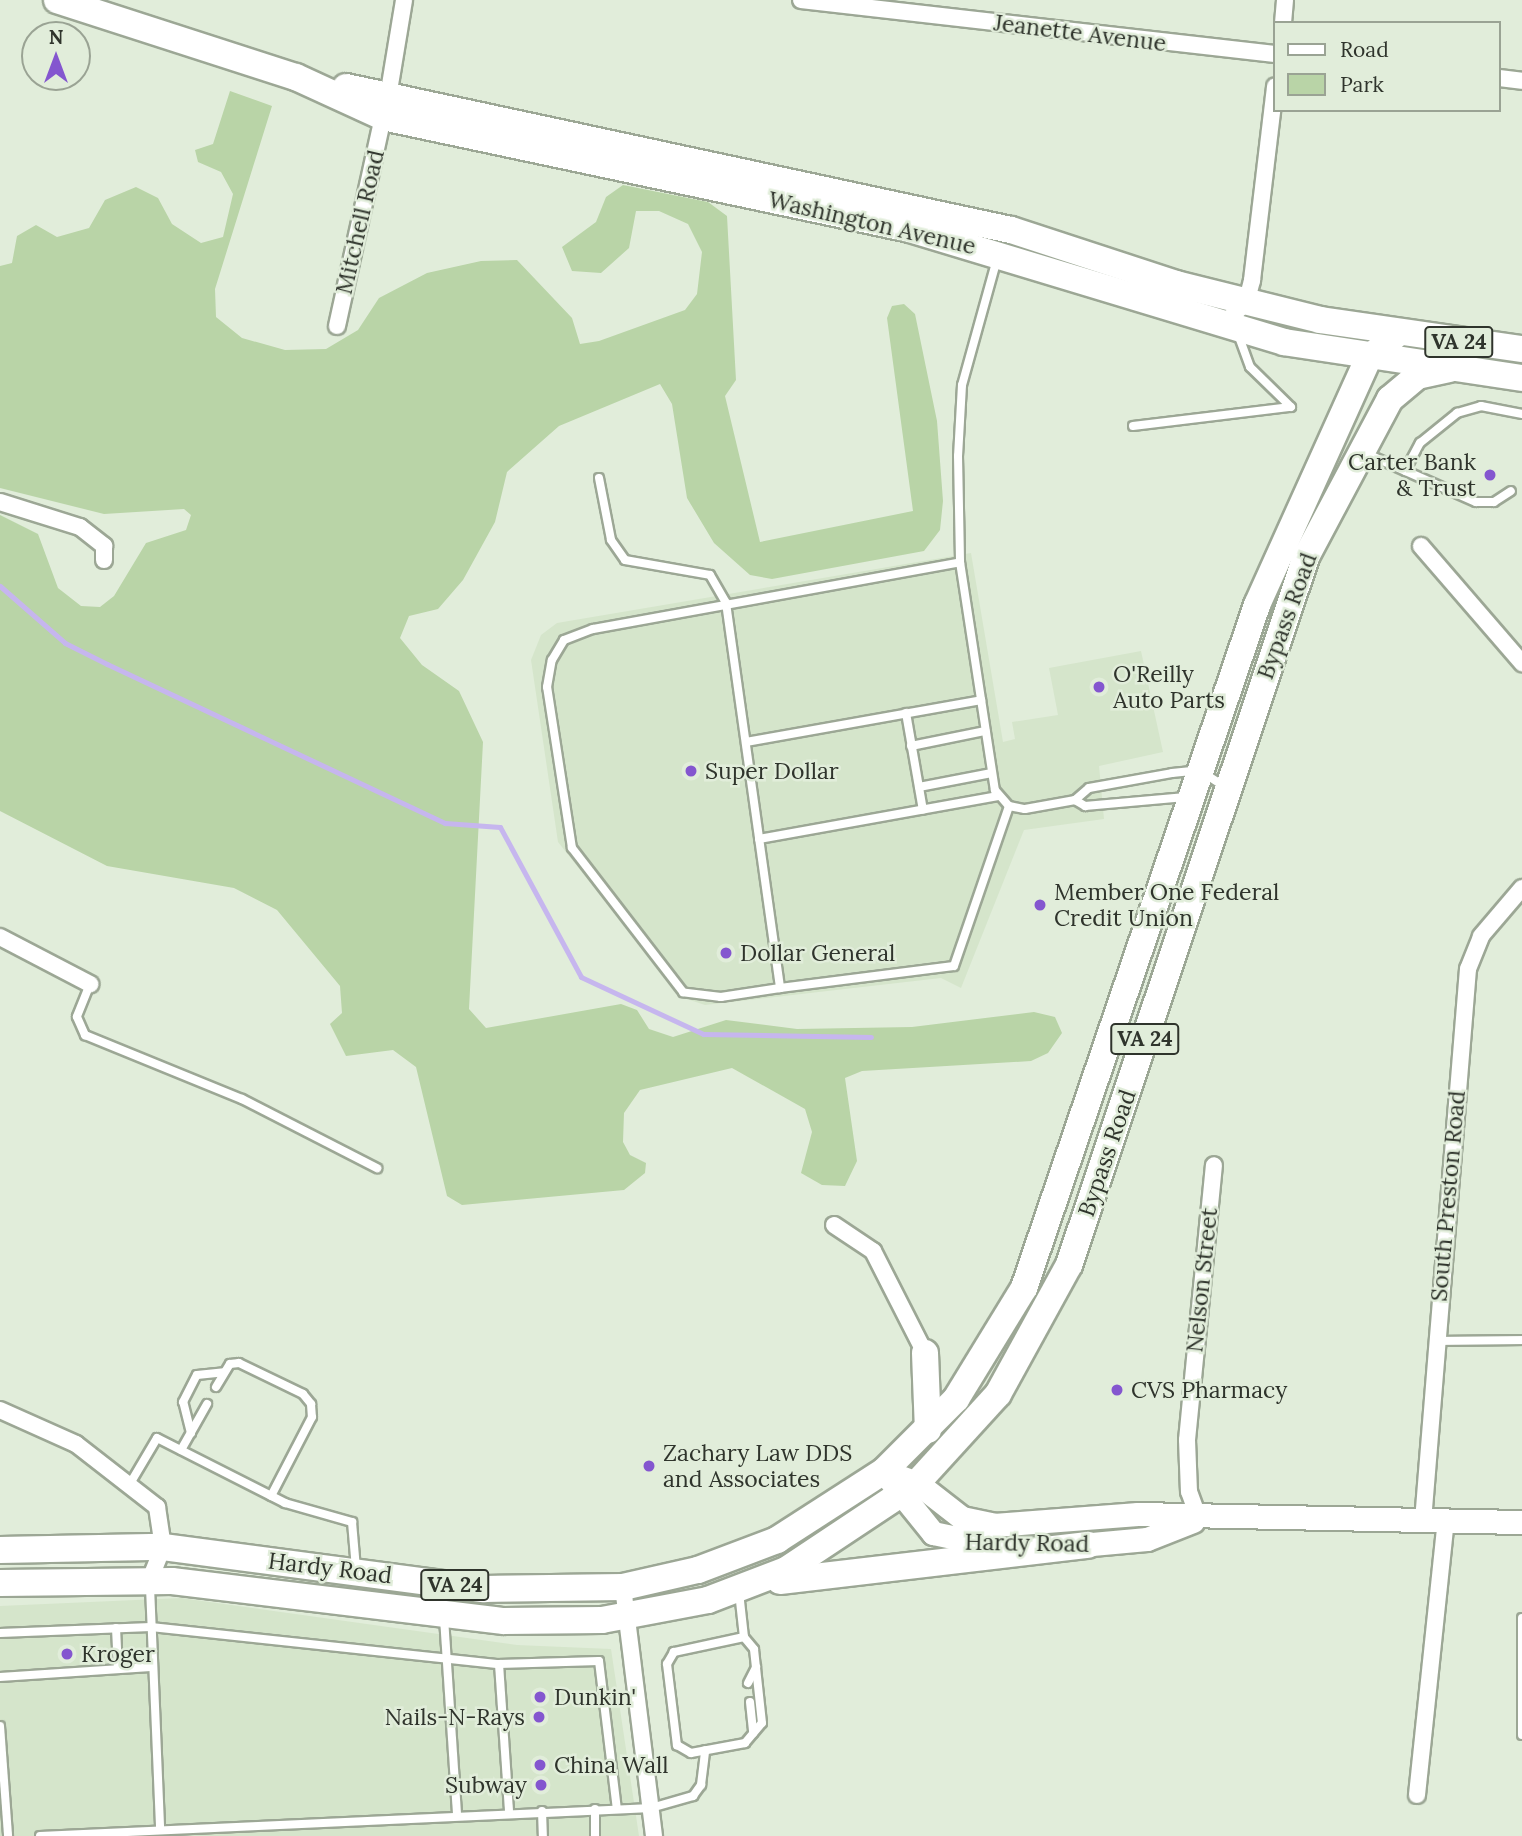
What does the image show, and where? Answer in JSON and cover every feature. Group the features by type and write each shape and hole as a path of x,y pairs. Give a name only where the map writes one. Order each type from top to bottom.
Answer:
{"main road":[{"name":"Washington Avenue","path":"57,0 386,107 999,252 1229,328 1377,360 1449,369"},
{"name":"Washington Avenue","path":"386,107 1011,230 1246,303 1397,334"},
{"name":"VA 24","path":"1397,334 1522,349"},
{"path":"1315,541 1341,457 1377,360 1397,334"},
{"name":"Bypass Road","path":"745,1587 820,1552 909,1489 998,1394 1069,1265 1207,788 1287,527 1377,360"},
{"name":"VA 24","path":"1449,369 1522,378"},
{"name":"Bypass Road","path":"884,1471 928,1430 981,1366 1046,1236 1207,788 1315,541 1359,450 1406,383 1449,369"},
{"path":"925,1353 956,1371 981,1366"},
{"path":"925,1353 928,1430"},
{"name":"Hardy Road","path":"0,1550 163,1546 529,1592 623,1587 698,1570 777,1540 884,1471 909,1489 962,1518 994,1525 1138,1514 1199,1519 1522,1522"},
{"name":"Hardy Road","path":"909,1489 925,1526 956,1543 1088,1545 1146,1539 1199,1519"},
{"path":"745,1587 1088,1545"},
{"name":"Hardy Road","path":"0,1583 150,1580 444,1615 556,1622 628,1618 745,1587"}],"street":[{"name":"Mitchell Road","path":"337,326 386,107 404,0"},
{"name":"Jeanette Avenue","path":"801,0 1274,54"},
{"path":"1283,21 1285,0"},
{"path":"1501,78 1522,81"},
{"path":"1229,328 1246,303 1274,93"},
{"path":"0,502 97,537 104,560"},
{"path":"1421,546 1522,663"},
{"name":"South Preston Road","path":"1417,1795 1434,1521 1435,1341 1468,969 1481,936 1522,888"},
{"path":"0,937 90,984"},
{"name":"Nelson Street","path":"1199,1519 1189,1492 1187,1440 1214,1165"},
{"path":"834,1225 873,1251 925,1353"},
{"path":"0,1409 48,1428 131,1482 157,1507 163,1546 150,1580"},
{"path":"623,1587 654,1836"}],"lane":[{"path":"999,252 962,385 960,562 985,731 998,796 1009,806 1075,800 1089,788 1207,788"},
{"path":"1133,426 1291,407 1250,367 1229,328"},
{"path":"1405,471 1420,443 1457,413 1481,407 1522,414"},
{"path":"1359,450 1476,502 1494,502 1511,491"},
{"path":"599,478 611,540 625,560 710,575 726,603 780,988"},
{"path":"960,562 726,603 564,640 547,687 572,848 683,992 720,998 954,966 1009,806"},
{"path":"746,742 981,700"},
{"path":"905,713 923,810"},
{"path":"911,746 985,731"},
{"path":"919,786 992,773"},
{"path":"1075,800 1085,806 1207,788"},
{"path":"759,839 998,796"},
{"path":"90,984 77,1017 85,1035 242,1099 377,1168"},
{"path":"1435,1341 1522,1340"},
{"path":"191,1433 183,1402 197,1375 224,1372 239,1363 303,1394 312,1417 271,1496"},
{"path":"216,1387 224,1372"},
{"path":"181,1450 207,1404"},
{"path":"131,1482 158,1438 271,1496 352,1522 355,1572"},
{"path":"150,1580 151,1667 160,1829"},
{"path":"744,1637 674,1652 667,1664 677,1745 691,1753 745,1743 762,1723 754,1649 744,1637 745,1587"},
{"path":"444,1615 444,1657 457,1814"},
{"path":"1522,1618 1522,1735"},
{"path":"0,1633 151,1627 499,1664 599,1661 617,1809"},
{"path":"116,1628 118,1669"},
{"path":"499,1664 509,1811"},
{"path":"0,1677 151,1667"},
{"path":"748,1684 755,1667"},
{"path":"750,1702 753,1733"},
{"path":"0,1726 8,1836"},
{"path":"40,1836 509,1811 651,1808 693,1796 701,1785 705,1750"},
{"path":"595,1809 595,1836"},
{"path":"542,1811 543,1836"}],"shaded area":[{"path":"971,553 1003,742 1015,739 1012,722 1058,715 1049,668 1141,651 1163,752 1099,766 1104,819 1024,830 961,988 941,978 705,1005 681,997 558,842 531,660 541,635 557,623"},
{"path":"181,1598 517,1645 611,1649 639,1836 0,1836 0,1606"}],"green space":[{"path":"230,91 272,106 215,289 216,317 242,338 285,350 326,349 358,330 379,298 427,273 481,261 517,260 572,318 580,344 599,341 685,310 697,294 702,252 688,224 659,211 636,211 629,248 601,273 572,271 562,247 596,222 606,197 623,185 708,202 727,216 736,380 725,396 760,542 913,511 887,318 892,306 904,304 915,314 937,421 943,501 940,530 924,551 772,579 750,575 714,543 687,498 672,404 660,384 559,426 507,472 495,522 463,580 438,609 409,616 400,638 422,665 459,691 483,742 469,1009 486,1028 621,1004 637,1010 649,1029 673,1037 726,1020 797,1029 912,1027 1034,1012 1055,1017 1062,1033 1048,1053 1031,1061 862,1071 845,1078 857,1161 845,1186 822,1185 801,1173 812,1132 805,1109 732,1068 640,1090 624,1113 623,1142 630,1155 646,1163 645,1173 624,1190 462,1205 447,1196 416,1067 393,1050 346,1056 330,1024 342,1013 340,986 277,910 234,888 107,866 0,811 0,515 38,534 58,588 81,606 100,607 114,596 146,543 186,530 191,515 184,509 104,514 0,488 0,266 12,263 17,236 36,225 57,237 89,228 105,200 136,187 158,198 172,224 201,243 223,237 233,194 221,172 198,162 195,150 213,144"}],"waterway":[{"path":"0,586 65,643 107,664 445,823 500,827 581,977 703,1034 871,1037"}],"place":[{"name":"Carter Bank & Trust","path":"1490,475"},
{"name":"O'Reilly Auto Parts","path":"1099,687"},
{"name":"Super Dollar","path":"691,771"},
{"name":"Member One Federal Credit Union","path":"1040,905"},
{"name":"Dollar General","path":"726,953"},
{"name":"CVS Pharmacy","path":"1117,1390"},
{"name":"Zachary Law DDS and Associates","path":"649,1466"},
{"name":"Kroger","path":"67,1654"},
{"name":"Dunkin'","path":"540,1697"},
{"name":"Nails-N-Rays","path":"539,1717"},
{"name":"China Wall","path":"540,1765"},
{"name":"Subway","path":"541,1785"}]}
